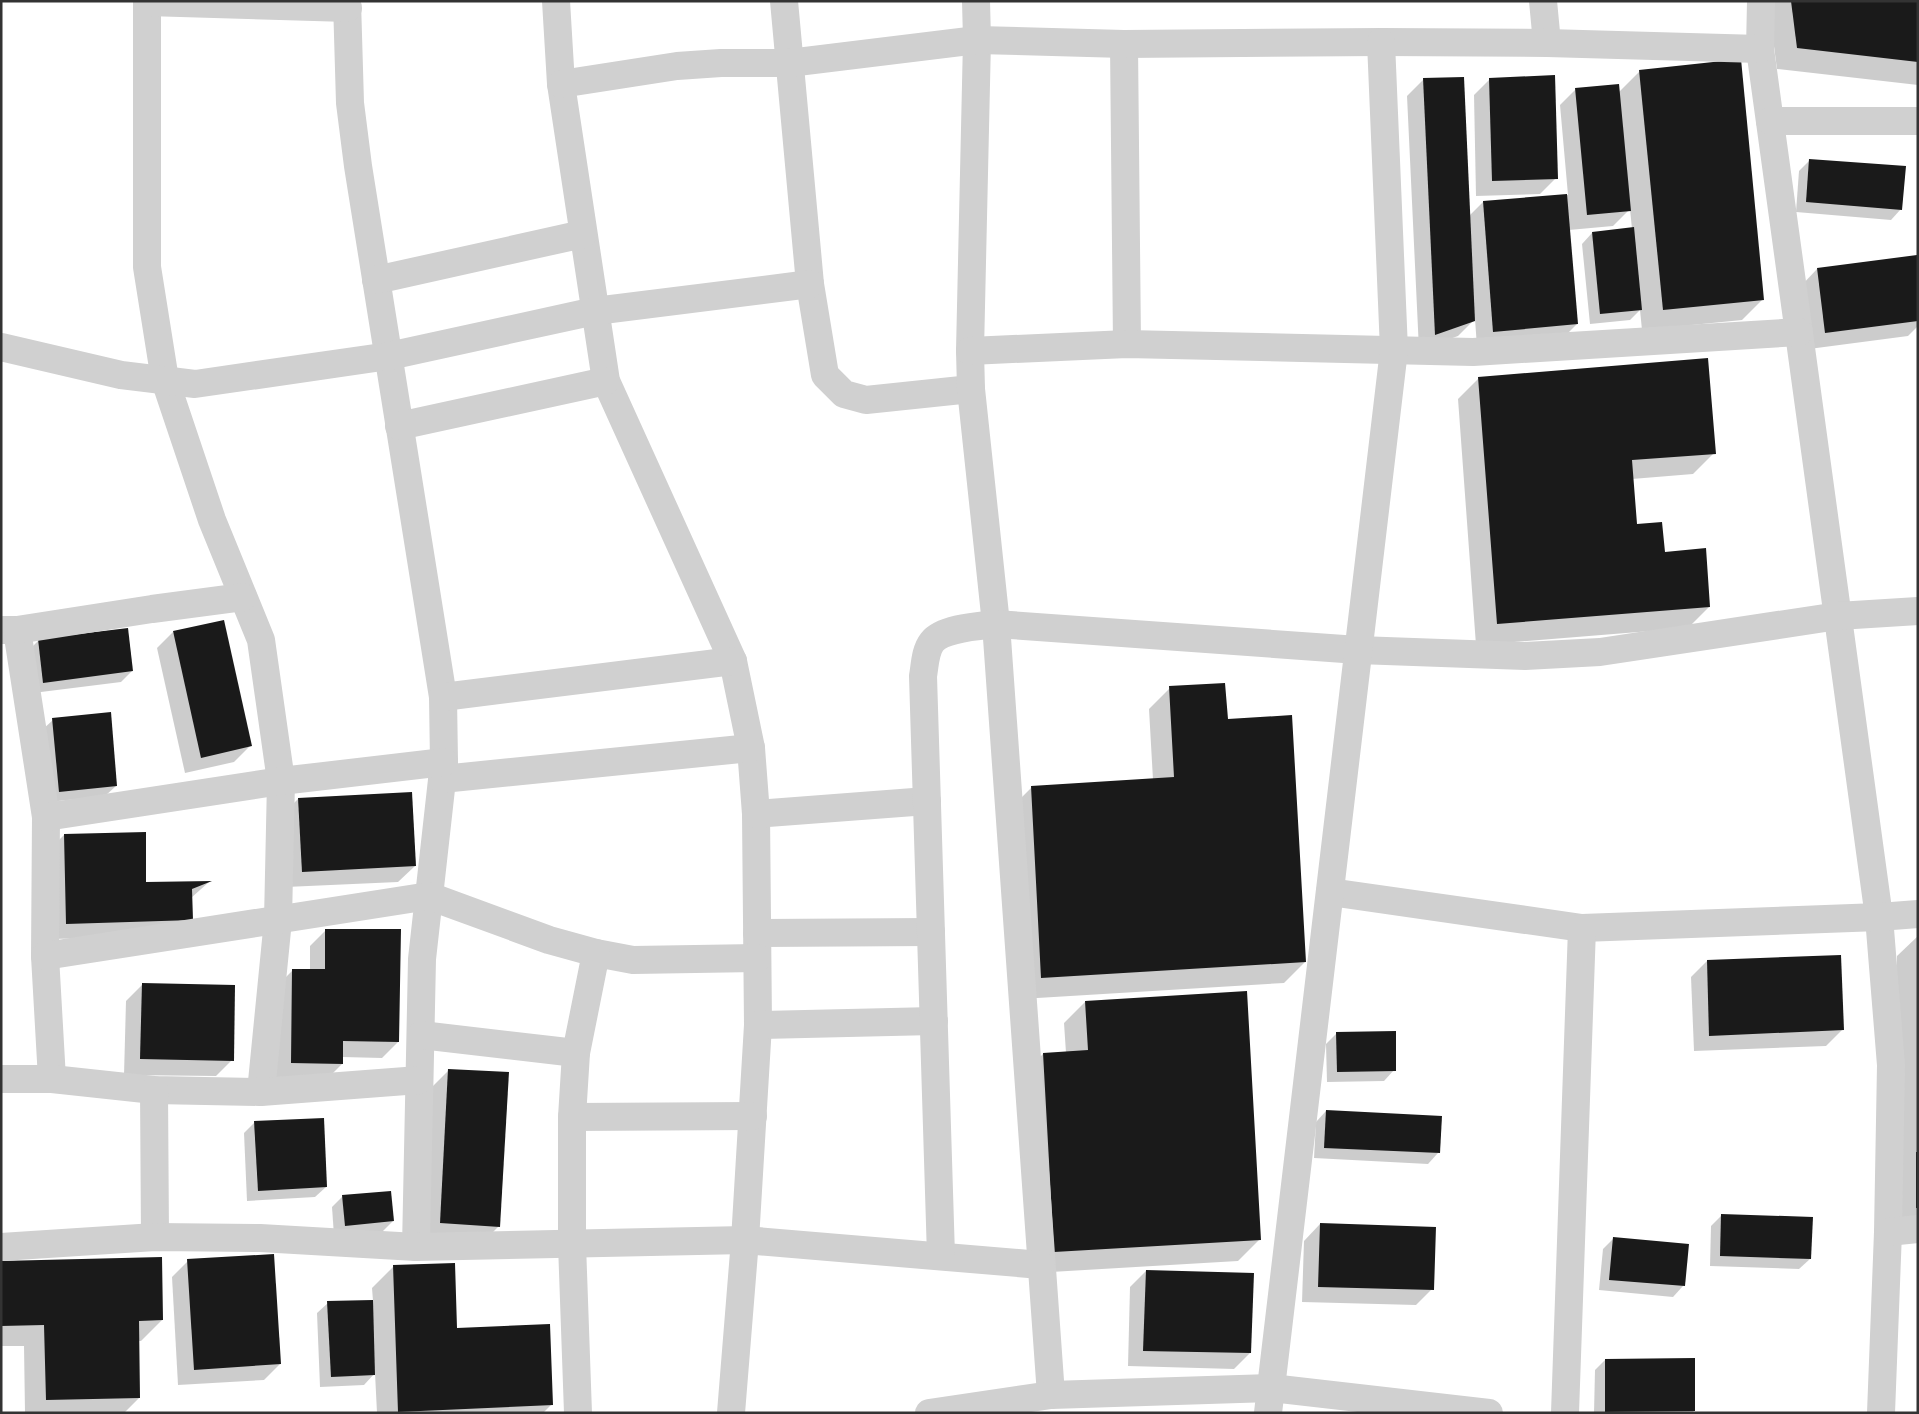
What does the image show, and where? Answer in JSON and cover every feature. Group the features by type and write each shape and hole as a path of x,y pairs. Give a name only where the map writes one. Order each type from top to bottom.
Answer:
{"street":[{"path":"556,1 561,84 606,381 733,661 750,748 756,814 758,1025 745,1240 731,1413"},
{"path":"784,1 810,284 825,375 844,394 866,400 971,389"},
{"path":"976,1 977,40 970,350 971,389 996,624 1051,1395"},
{"path":"1543,1 1547,43"},
{"path":"1761,1 1760,49 1879,917 1890,1065 1888,1232 1881,1413"},
{"path":"261,1092 278,920 282,781 261,640 212,520 165,380 147,267 147,2 348,4 350,103 376,280 443,697 443,771 422,959 416,1247"},
{"path":"561,84 677,66 721,63 789,63 977,40 1124,44 1547,43 1760,49"},
{"path":"1270,1400 1394,350 1381,42"},
{"path":"1124,44 1127,344"},
{"path":"1770,121 1918,121"},
{"path":"376,280 583,234"},
{"path":"1,347 121,375 195,384 388,356 595,311 810,284"},
{"path":"970,350 1127,344 1473,352 1799,332"},
{"path":"399,426 606,381"},
{"path":"52,1079 45,956 46,817 9,630 152,608 244,597"},
{"path":"941,1256 923,676 928,650 933,641 946,632 996,624 1358,650 1525,656 1600,652 1838,616 1918,611"},
{"path":"443,697 733,661"},
{"path":"46,817 282,781 750,748"},
{"path":"756,814 927,800"},
{"path":"1330,892 1582,928 1918,914"},
{"path":"45,956 429,896 549,940 596,953 633,960 757,945 931,932"},
{"path":"1565,1413 1582,928"},
{"path":"578,1413 572,1244 572,1118 576,1053 596,953"},
{"path":"758,1025 934,1021"},
{"path":"421,1035 576,1053"},
{"path":"1,1079 52,1079 154,1090 261,1092 420,1080"},
{"path":"154,1090 155,1237"},
{"path":"572,1118 753,1116"},
{"path":"1888,1232 1918,1228"},
{"path":"1,1247 155,1237 260,1238 416,1247 745,1240 1041,1265"},
{"path":"930,1413 1051,1395 1270,1400 1489,1413"}],"building":[{"path":"1791,1 1918,1 1918,62 1797,48"},
{"path":"1741,59 1764,300 1663,310 1639,70"},
{"path":"1555,75 1558,179 1492,181 1489,78"},
{"path":"1464,77 1475,321 1435,335 1423,78"},
{"path":"1619,84 1631,211 1587,215 1575,88"},
{"path":"1809,159 1906,166 1902,210 1806,202"},
{"path":"1567,194 1578,324 1493,332 1483,201"},
{"path":"1634,227 1642,310 1600,314 1592,232"},
{"path":"1917,255 1918,321 1825,333 1817,268"},
{"path":"1708,358 1716,454 1632,460 1637,524 1662,522 1665,552 1706,548 1710,607 1497,624 1478,377"},
{"path":"224,620 252,746 201,758 173,631"},
{"path":"128,628 133,671 43,683 38,639"},
{"path":"1225,683 1228,719 1292,715 1306,962 1041,978 1031,786 1174,777 1169,686"},
{"path":"111,712 117,786 59,792 52,718"},
{"path":"412,792 416,866 302,872 298,798"},
{"path":"146,832 146,882 212,881 192,889 193,920 66,924 64,834"},
{"path":"325,929 401,929 399,1042 343,1041 343,1064 291,1063 292,969 325,969"},
{"path":"1841,955 1844,1030 1709,1036 1707,960"},
{"path":"142,983 235,985 234,1061 140,1059"},
{"path":"1247,991 1261,1240 1054,1252 1043,1053 1088,1050 1085,1001"},
{"path":"1396,1031 1396,1071 1337,1072 1336,1032"},
{"path":"448,1069 509,1072 500,1227 440,1223"},
{"path":"1326,1110 1442,1116 1440,1153 1324,1148"},
{"path":"324,1118 327,1187 258,1191 254,1121"},
{"path":"1916,1152 1918,1152 1918,1208 1916,1208"},
{"path":"391,1191 394,1221 345,1226 342,1195"},
{"path":"1721,1214 1813,1217 1811,1259 1720,1256"},
{"path":"1320,1223 1436,1227 1434,1290 1318,1287"},
{"path":"1613,1237 1689,1244 1685,1286 1609,1280"},
{"path":"274,1254 281,1364 194,1370 187,1259"},
{"path":"162,1257 163,1320 139,1321 140,1398 46,1400 44,1325 1,1326 1,1261"},
{"path":"455,1263 457,1328 550,1324 553,1405 398,1412 393,1265"},
{"path":"1146,1270 1254,1273 1251,1353 1143,1351"},
{"path":"373,1300 375,1375 331,1377 327,1301"},
{"path":"1695,1358 1695,1411 1605,1412 1605,1359"}]}
